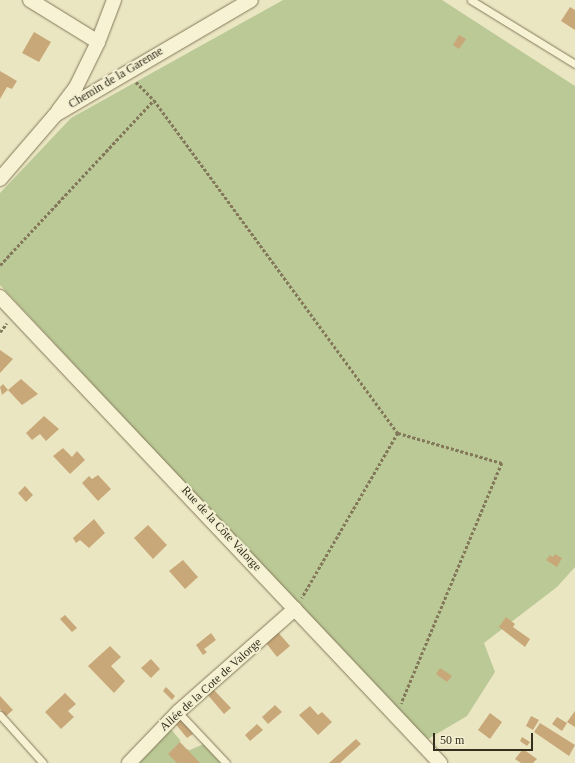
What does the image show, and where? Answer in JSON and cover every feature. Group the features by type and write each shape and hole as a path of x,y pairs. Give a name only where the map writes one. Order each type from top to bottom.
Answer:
{"street":[{"path":"30,0 98,42"},
{"path":"55,115 76,87 98,42 114,0"},
{"name":"Chemin de la Garenne","path":"0,179 55,115 251,0"},
{"name":"Rue de la Côte Valorge","path":"0,297 440,763"},
{"name":"Allée de la Cote de Valorge","path":"129,763 178,712 295,609"}],"lane":[{"path":"470,0 575,64"},
{"path":"178,712 226,763"},
{"path":"0,715 43,763"}],"path":[{"path":"126,72 154,100 398,433 502,463 396,715"},
{"path":"0,265 154,100"},
{"path":"295,609 398,433"}],"green space":[{"path":"283,0 442,0 575,86 575,567 557,587 484,643 495,672 467,716 428,739 398,712 0,285 0,193 71,118"},
{"path":"169,727 180,740 180,748 190,750 206,743 225,763 124,763"}],"building":[{"path":"570,7 575,10 575,30 561,21"},
{"path":"34,32 51,42 39,62 22,53"},
{"path":"459,35 466,39 459,49 453,45"},
{"path":"0,71 17,81 12,89 7,87 0,99"},
{"path":"0,350 13,359 0,373"},
{"path":"21,379 38,394 22,405 8,390"},
{"path":"3,384 8,390 2,395 0,387"},
{"path":"44,416 59,429 46,441 40,434 32,440 26,433"},
{"path":"63,448 72,457 77,451 85,460 70,474 53,456"},
{"path":"98,475 111,489 98,501 82,483 89,476 92,479"},
{"path":"25,486 33,495 26,502 18,493"},
{"path":"94,519 105,533 89,548 80,540 76,543 73,538"},
{"path":"148,525 167,545 153,559 134,538"},
{"path":"555,554 562,558 557,567 546,560 550,555 553,557"},
{"path":"183,560 198,577 185,589 169,571"},
{"path":"65,615 77,628 72,632 60,619"},
{"path":"506,617 515,624 513,627 530,639 525,647 499,627"},
{"path":"276,630 290,646 277,657 263,639"},
{"path":"211,633 216,640 204,649 207,652 203,655 196,645"},
{"path":"110,646 121,657 111,666 125,681 114,693 88,666"},
{"path":"151,659 160,669 151,678 141,668"},
{"path":"440,668 452,676 447,682 436,674"},
{"path":"166,687 175,696 172,700 163,691"},
{"path":"213,689 231,708 224,714 207,694"},
{"path":"65,693 76,704 68,711 74,717 61,729 45,712"},
{"path":"0,696 13,710 6,716 0,709"},
{"path":"275,705 282,712 268,724 262,717"},
{"path":"310,706 318,715 322,712 332,722 318,735 299,715"},
{"path":"575,711 575,727 567,722"},
{"path":"490,713 502,722 490,739 478,730"},
{"path":"531,716 539,720 533,730 526,726"},
{"path":"178,717 193,734 187,738 173,721"},
{"path":"557,717 567,723 562,731 552,724"},
{"path":"540,723 575,745 569,756 534,732"},
{"path":"257,724 263,730 250,741 245,735"},
{"path":"522,737 530,742 527,746 520,741"},
{"path":"356,739 361,744 340,763 329,763"},
{"path":"180,742 200,763 177,763 168,754"},
{"path":"523,749 537,759 533,763 521,763 515,759"}]}
